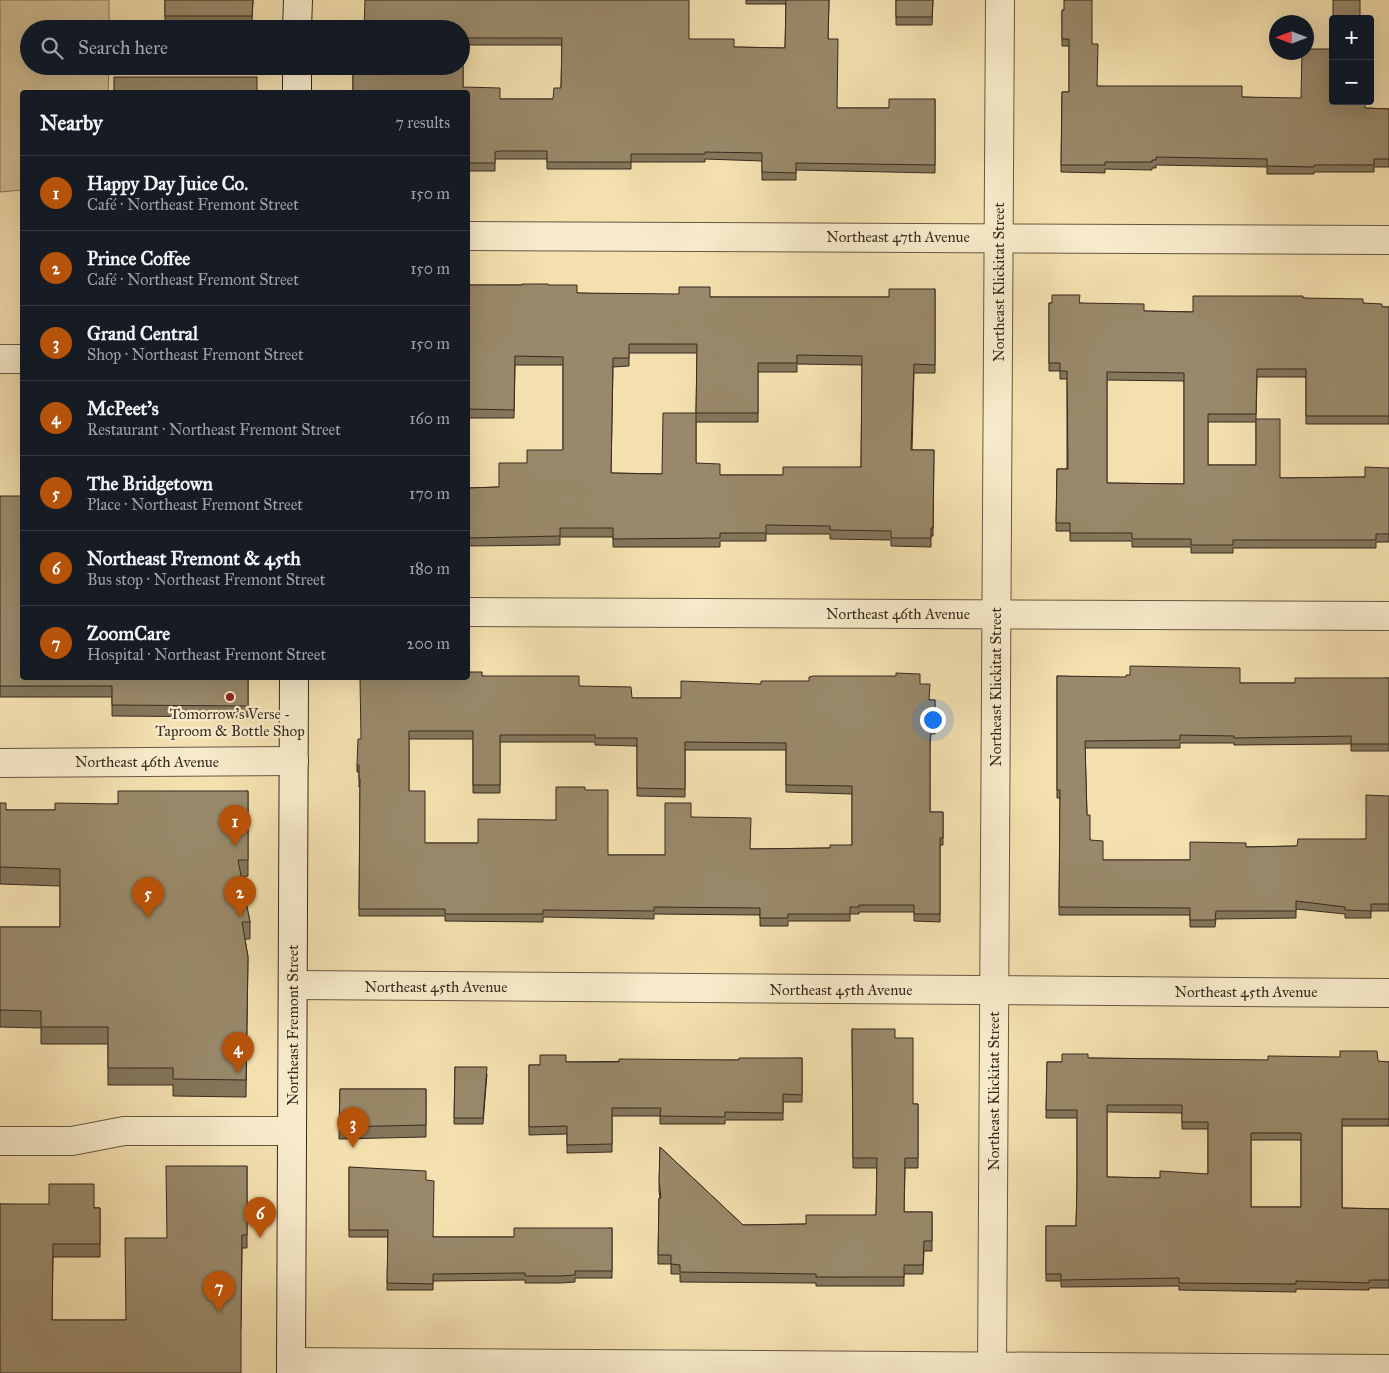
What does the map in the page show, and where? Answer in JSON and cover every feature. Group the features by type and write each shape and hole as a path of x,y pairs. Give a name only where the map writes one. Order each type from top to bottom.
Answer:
{"street":[{"path":"298,0 298,20"},
{"name":"Northeast Klickitat Street","path":"992,1370 1000,0"},
{"path":"297,75 297,90"},
{"name":"Northeast 47th Avenue","path":"470,236 1389,240"},
{"path":"0,359 20,359"},
{"name":"Northeast 46th Avenue","path":"470,612 1389,616"},
{"name":"Northeast Fremont Street","path":"291,1368 294,680"},
{"name":"Northeast 46th Avenue","path":"0,763 294,760"},
{"name":"Northeast 45th Avenue","path":"293,986 1389,993"},
{"path":"0,1141 72,1141 124,1132 292,1131"},
{"path":"291,1368 1389,1369"}],"shaded area":[{"path":"0,0 109,0 109,20 20,20 20,75 109,75 108,90 20,90 20,190 0,192"}],"building":[{"path":"165,0 253,0 252,16 165,16"},
{"path":"365,0 689,0 689,39 734,39 734,47 785,48 786,0 829,0 828,39 838,39 837,108 889,108 889,99 935,99 935,165 796,163 796,173 762,172 762,153 631,154 631,162 547,162 547,151 500,151 495,152 495,163 470,163 470,90 353,90 353,75 463,75 463,87 500,88 500,99 553,99 554,88 561,88 562,38 470,38 470,20 364,20"},
{"path":"896,0 933,0 932,17 896,17"},
{"path":"1064,0 1092,0 1092,44 1098,44 1097,86 1242,86 1242,97 1301,98 1302,60 1314,60 1314,49 1329,49 1329,105 1365,105 1365,108 1389,109 1389,159 1374,159 1374,165 1314,165 1314,167 1267,166 1267,159 1156,157 1156,160 1152,160 1152,162 1105,162 1105,165 1061,165 1062,92 1069,92 1069,39 1062,39 1062,10 1064,10"},
{"path":"1333,0 1360,0 1360,15 1333,15"},
{"path":"114,77 257,77 257,90 114,90"},
{"path":"470,285 577,285 577,293 679,294 679,287 710,287 710,297 889,297 889,289 935,289 935,365 914,364 911,450 934,450 933,528 931,528 931,538 891,538 891,531 830,530 830,526 766,525 766,533 720,533 720,538 613,539 613,528 560,528 560,536 470,538 470,488 499,487 499,463 527,463 527,450 563,450 563,357 515,356 514,410 470,409","holes":["629,344 697,344 696,413 663,413 662,474 611,473 613,358 629,358","797,355 862,356 861,467 783,467 783,475 720,475 720,464 696,463 696,413 758,413 758,363 797,363"]},
{"path":"1052,295 1080,295 1079,303 1144,304 1144,311 1193,312 1193,296 1303,296 1303,298 1363,299 1363,303 1382,304 1382,307 1389,307 1389,416 1306,416 1306,369 1257,369 1256,414 1208,414 1208,465 1256,465 1256,419 1280,419 1280,478 1365,477 1365,467 1389,468 1389,534 1376,534 1376,540 1233,540 1233,545 1191,545 1191,539 1132,539 1132,533 1070,533 1070,523 1056,523 1057,469 1068,469 1067,371 1060,371 1060,363 1049,363 1049,303 1052,303","holes":["1107,372 1184,373 1184,484 1107,483"]},
{"path":"0,496 20,496 20,680 248,680 248,706 112,705 112,686 0,686"},
{"path":"1130,666 1240,668 1240,683 1295,683 1295,678 1389,678 1389,744 1351,744 1351,736 1234,738 1234,736 1180,735 1180,740 1085,741 1087,815 1090,815 1090,840 1103,841 1103,860 1190,860 1190,842 1246,843 1246,847 1297,846 1298,839 1366,839 1366,795 1389,796 1389,904 1371,904 1371,911 1345,910 1345,907 1296,901 1296,911 1216,911 1215,920 1190,920 1190,908 1059,907 1060,790 1057,790 1057,676 1126,677 1126,675 1130,675"},
{"path":"470,672 482,672 482,676 579,676 579,686 631,687 632,698 681,698 681,681 761,684 761,681 809,681 809,677 813,676 896,676 896,673 920,674 920,684 930,684 929,700 935,700 935,726 931,726 930,740 930,812 943,812 943,838 940,838 940,914 914,914 914,905 859,905 859,907 850,907 850,914 788,914 788,918 760,918 760,908 654,907 654,911 543,910 543,914 445,914 445,909 359,909 360,779 359,765 357,765 358,739 361,739 360,680 470,680","holes":["409,731 473,731 473,785 500,785 500,735 595,735 595,738 637,738 637,788 685,789 685,742 786,743 786,785 852,786 852,845 830,845 830,848 750,849 751,818 691,817 691,803 665,803 665,855 608,855 608,790 585,790 585,787 556,787 556,820 478,819 478,843 425,843 425,791 409,791"]},
{"path":"118,791 248,791 248,860 238,860 250,922 242,922 248,957 246,1080 173,1079 173,1068 108,1068 108,1027 41,1027 41,1011 0,1010 0,927 60,927 60,869 0,867 0,803 6,803 6,810 55,810 55,803 118,804"},
{"path":"852,1029 895,1029 895,1038 913,1038 913,1104 918,1104 918,1158 905,1158 904,1212 932,1212 932,1241 924,1241 923,1265 904,1265 904,1277 816,1277 816,1274 680,1272 680,1265 671,1264 671,1255 658,1255 659,1198 661,1198 659,1181 660,1147 743,1225 806,1224 806,1215 876,1215 877,1158 853,1158"},
{"path":"1340,1051 1377,1051 1378,1061 1389,1062 1389,1119 1342,1119 1342,1208 1389,1209 1389,1280 1369,1280 1369,1283 1296,1281 1296,1284 1179,1283 1179,1278 1061,1280 1061,1274 1046,1274 1046,1226 1076,1226 1077,1187 1077,1110 1046,1110 1047,1062 1062,1062 1062,1054 1088,1054 1088,1058 1268,1060 1268,1056 1340,1057","holes":["1107,1105 1182,1105 1182,1122 1208,1122 1208,1174 1160,1171 1160,1178 1107,1177","1251,1133 1301,1133 1301,1207 1251,1207"]},
{"path":"540,1055 566,1055 566,1062 619,1062 619,1059 739,1060 739,1058 802,1058 802,1095 783,1094 783,1113 725,1112 725,1117 660,1116 661,1108 612,1108 612,1144 567,1145 567,1126 529,1127 529,1065 540,1065"},
{"path":"455,1067 487,1067 483,1118 454,1118"},
{"path":"340,1089 426,1089 426,1125 339,1127"},
{"path":"166,1166 247,1166 247,1235 242,1235 241,1373 0,1373 0,1204 49,1204 49,1184 94,1184 94,1208 100,1208 100,1244 53,1244 52,1320 126,1320 125,1238 167,1238"},
{"path":"349,1167 426,1171 426,1180 434,1181 433,1237 514,1237 514,1228 612,1228 612,1271 575,1271 575,1275 561,1276 525,1276 525,1273 433,1274 433,1284 387,1283 388,1230 349,1230"}],"place":[{"name":"Tomorrow's Verse - Taproom & Bottle Shop","path":"230,697"},
{"name":"Happy Day Juice Co.","path":"235,846"},
{"name":"Prince Coffee","path":"240,917"},
{"name":"The Bridgetown","path":"148,918"},
{"name":"McPeet's","path":"238,1073"},
{"name":"Grand Central","path":"353,1148"},
{"name":"Northeast Fremont & 45th","path":"260,1238"},
{"name":"ZoomCare","path":"219,1312"}]}
